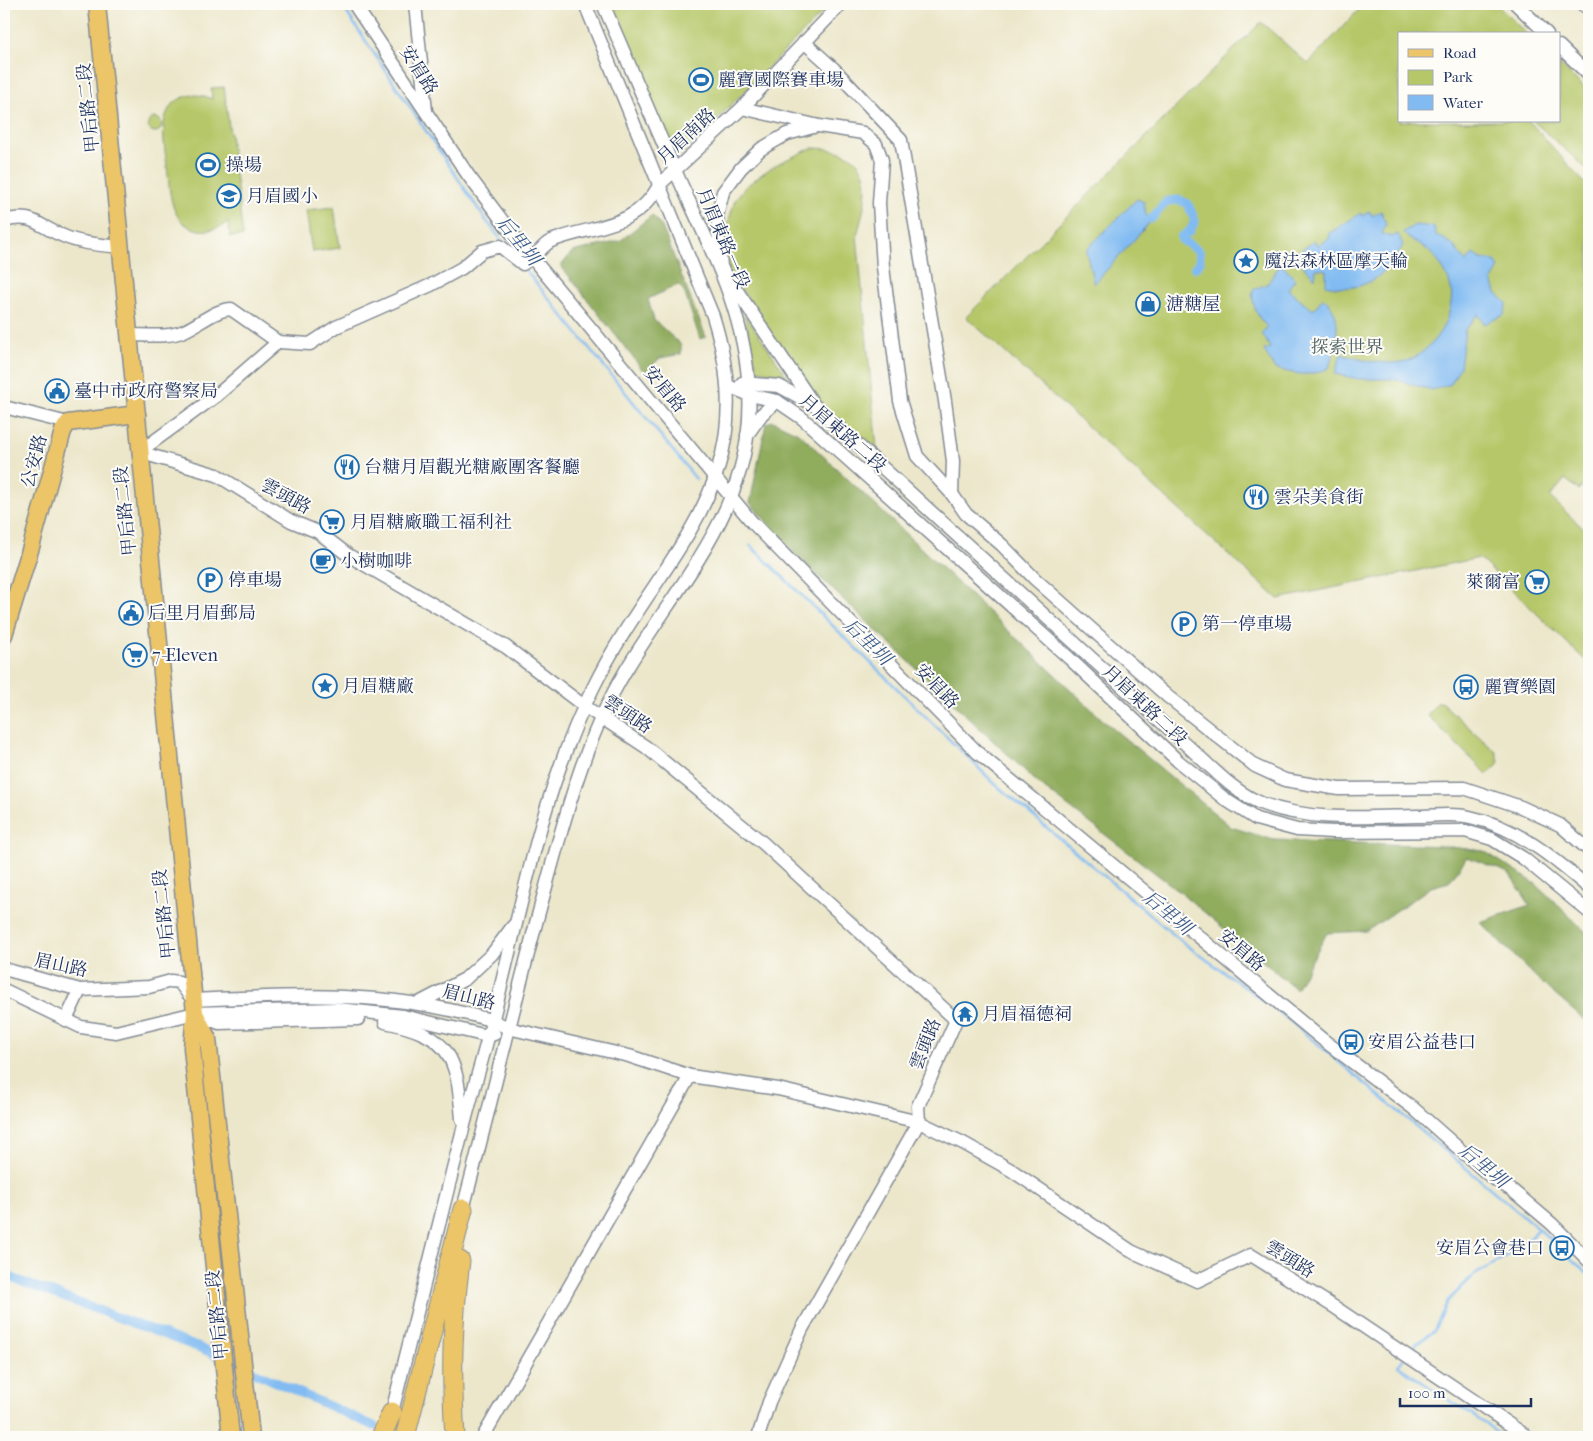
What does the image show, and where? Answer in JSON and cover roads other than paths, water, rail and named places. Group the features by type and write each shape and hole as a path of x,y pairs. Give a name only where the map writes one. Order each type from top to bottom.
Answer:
{"highway":[{"path":"405,1437 463,1209"},
{"path":"455,1437 451,1374 453,1313 463,1243 463,1209"},
{"path":"381,1437 392,1412"},
{"path":"388,1437 392,1412"}],"main road":[{"name":"甲后路二段","path":"97,4 194,1007 192,1048 231,1437"},
{"name":"公安路","path":"4,635 63,431 68,423 137,414"},
{"name":"甲后路二段","path":"194,1007 208,1039 251,1437"}],"street":[{"name":"安眉路","path":"354,4 426,114 468,175 513,235 528,261 752,522 978,753 1309,1028 1412,1108 1491,1177 1520,1197 1589,1261"},
{"path":"415,4 426,114"},
{"path":"392,1412 487,1036 493,1020 518,920 564,754 584,706 629,626 681,549 706,502 724,452 728,386 724,350 713,316 660,184 585,4"},
{"name":"月眉東路一段","path":"463,1209 508,1028 581,761 601,716 626,670 703,554 732,498 741,471 747,435 749,388 745,346 721,267 675,170 603,4"},
{"name":"月眉南路","path":"528,261 552,240 606,228 624,220 651,200 660,184 742,108 841,4"},
{"path":"1516,4 1545,32"},
{"path":"1582,4 1589,9"},
{"path":"804,42 834,69 901,140 945,401 953,460 952,494"},
{"path":"1560,47 1589,75"},
{"path":"742,108 819,126 863,133 876,144 882,160 879,203 883,267 900,401 917,456 952,494 966,514 1014,556 1035,579 1168,696 1255,766 1285,780 1339,789 1464,788 1521,807 1560,825 1589,850"},
{"path":"814,405 721,267 717,216 723,192 741,168 761,149 787,134 819,126"},
{"path":"4,221 18,217 34,219 62,236 91,243 122,247"},
{"path":"129,335 166,335 183,332 222,310 230,309 278,342 310,344 336,327 454,272 482,251 500,246 528,261"},
{"path":"139,452 216,396 278,342"},
{"name":"月眉東路二段","path":"728,386 749,388 779,386 814,405 1191,749 1236,787 1262,803 1299,814 1381,817 1468,816 1497,825 1534,844 1589,888"},
{"name":"月眉東路二段","path":"749,388 777,401 824,438 1069,658 1178,760 1226,800 1256,819 1297,830 1333,832 1465,832 1492,840 1523,858 1589,912"},
{"path":"747,435 762,414 777,401"},
{"path":"4,407 68,423"},
{"name":"雲頭路","path":"139,452 217,475 291,521 318,532 348,555 506,647 584,706 646,747 763,843 956,1020 918,1106 919,1122 802,1329 769,1402 758,1437"},
{"path":"419,1003 465,979 492,954 518,920"},
{"name":"眉山路","path":"4,970 80,990 149,987 171,981 179,982 194,1007"},
{"name":"眉山路","path":"4,990 81,1027 116,1032 194,1007 298,995 361,997 419,1003 493,1020 508,1028"},
{"path":"66,1020 80,990"},
{"path":"194,1007 220,1022 346,1018 384,1022 418,1029 437,1042 452,1062 458,1078 463,1130"},
{"name":"眉山路","path":"194,1007 337,1009 403,1016 487,1036 508,1028"},
{"name":"雲頭路","path":"508,1028 629,1056 690,1076 778,1089 919,1122 963,1143 1011,1170 1131,1251 1197,1281 1251,1255 1336,1308 1528,1437"},
{"path":"484,1437 690,1076"}],"water":[{"path":"1137,199 1144,202 1146,215 1152,220 1094,284 1086,250"},
{"path":"1370,211 1372,216 1381,211 1386,224 1382,234 1392,237 1398,234 1403,245 1389,266 1372,280 1362,285 1351,287 1326,285 1326,270 1316,269 1315,278 1293,255 1315,241 1318,245 1330,238 1328,234 1361,213 1362,216"},
{"path":"1415,225 1434,227 1436,235 1452,244 1466,262 1473,254 1481,259 1495,261 1499,268 1492,280 1496,293 1507,303 1504,315 1484,324 1478,314 1465,330 1460,367 1451,384 1432,390 1394,379 1359,379 1335,374 1341,354 1375,362 1402,362 1418,355 1427,348 1442,329 1447,318 1452,295 1450,284 1443,269 1432,254 1408,238 1403,232"},
{"path":"1281,264 1295,279 1288,289 1313,310 1323,298 1330,305 1334,313 1337,321 1337,331 1329,368 1308,374 1274,368 1264,350 1270,348 1262,333 1267,327 1255,310 1253,290 1267,284"}],"waterway":[{"name":"后里圳","path":"341,4 485,219 503,242"},
{"path":"1151,219 1167,201 1180,200 1188,204 1195,221 1190,231 1181,237 1182,240 1199,251 1200,262 1195,268"},
{"name":"后里圳","path":"524,268 696,479"},
{"name":"后里圳","path":"750,545 995,784 1185,944 1278,1011 1539,1229 1589,1275"},
{"path":"1409,1352 1416,1344 1434,1331 1448,1301 1473,1276 1518,1249 1539,1229"},
{"path":"4,1271 12,1278 200,1348 374,1426"},
{"path":"1404,1358 1398,1366 1505,1437"}],"place":[{"name":"麗寶國際賽車場","path":"701,80"},
{"name":"操場","path":"208,165"},
{"name":"月眉國小","path":"229,196"},
{"name":"魔法森林區摩天輪","path":"1246,261"},
{"name":"溏糖屋","path":"1148,304"},
{"name":"臺中市政府警察局","path":"57,391"},
{"name":"台糖月眉觀光糖廠團客餐廳","path":"347,467"},
{"name":"雲朵美食街","path":"1256,497"},
{"name":"月眉糖廠職工福利社","path":"332,522"},
{"name":"小樹咖啡","path":"323,561"},
{"name":"停車場","path":"210,580"},
{"name":"萊爾富","path":"1537,582"},
{"name":"后里月眉郵局","path":"131,613"},
{"name":"第一停車場","path":"1184,624"},
{"name":"7-Eleven","path":"135,655"},
{"name":"月眉糖廠","path":"325,686"},
{"name":"麗寶樂園","path":"1466,687"},
{"name":"月眉福德祠","path":"965,1014"},
{"name":"安眉公益巷口","path":"1351,1042"},
{"name":"安眉公會巷口","path":"1562,1248"}],"park label":[{"name":"探索世界","path":"1347,347"}]}
